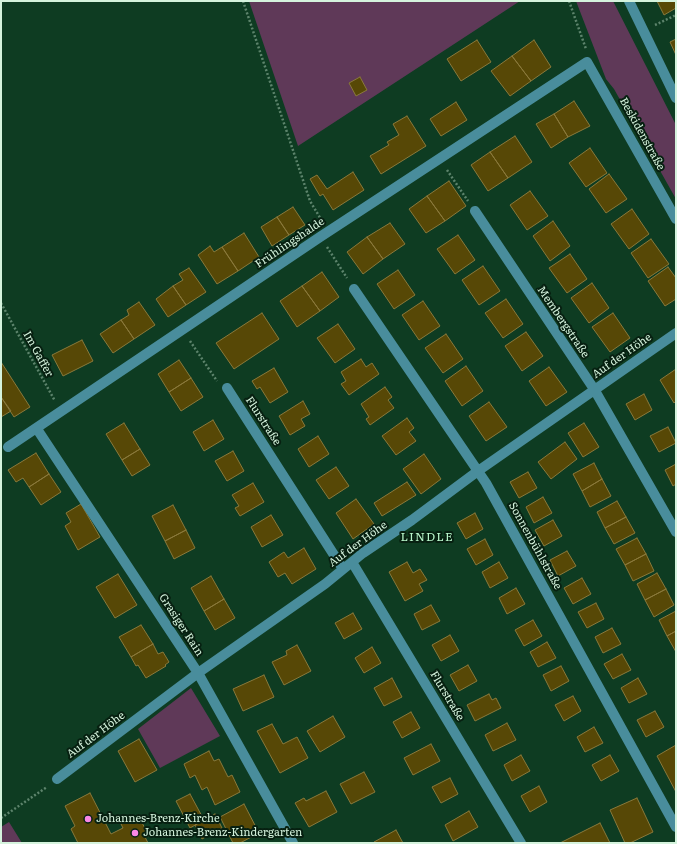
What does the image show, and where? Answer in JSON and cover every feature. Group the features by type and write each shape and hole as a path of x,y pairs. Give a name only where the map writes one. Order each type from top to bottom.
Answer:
{"street":[{"path":"629,1 675,95"},
{"name":"Frühlingshalde","path":"8,447 37,429 329,231 587,62"},
{"name":"Beskidenstraße","path":"587,62 676,219"},
{"name":"Membergstraße","path":"475,211 594,389 676,532"},
{"name":"Sonnenbühlstraße","path":"354,288 486,484 676,827"},
{"name":"Auf der Höhe","path":"57,779 198,673 325,584 363,553 412,520 478,471 594,389 676,333"},
{"name":"Flurstraße","path":"227,388 343,569"},
{"name":"Grasiger Rain","path":"37,429 198,673 293,843"},
{"name":"Flurstraße","path":"352,562 521,843"}],"path":[{"path":"243,1 310,201 329,231"},
{"path":"569,1 587,50 587,62"},
{"path":"644,31 676,15"},
{"path":"440,159 475,211"},
{"path":"320,237 354,288"},
{"name":"Im Gaffer","path":"1,303 61,412"},
{"path":"183,330 216,381 227,388"},
{"path":"1,818 57,779"}],"shaded area":[{"path":"249,1 520,1 298,146"},
{"path":"576,1 613,1 676,125 676,199 614,89 606,79"},
{"path":"191,688 220,736 160,768 138,729"},
{"path":"9,822 22,843 1,843 1,827"}],"building":[{"path":"657,1 676,1 676,8 664,15"},
{"path":"676,39 676,55 670,42"},
{"path":"477,40 491,62 461,81 447,59"},
{"path":"534,40 551,67 531,81 512,56"},
{"path":"512,56 531,81 510,96 491,71"},
{"path":"360,77 367,90 356,96 349,83"},
{"path":"574,101 590,126 568,137 554,114"},
{"path":"456,102 467,120 441,136 430,119"},
{"path":"554,114 568,137 551,148 536,124"},
{"path":"407,116 426,146 381,174 370,156 389,145 387,142 399,135 393,124"},
{"path":"515,136 532,162 508,178 490,152"},
{"path":"590,148 607,173 586,187 569,163"},
{"path":"490,152 508,178 488,191 471,165"},
{"path":"353,172 364,190 333,210 323,194 320,196 310,179 317,175 327,189"},
{"path":"609,174 627,199 606,213 589,189"},
{"path":"449,181 466,206 445,221 427,196"},
{"path":"530,191 548,216 527,230 510,205"},
{"path":"427,196 445,221 426,233 409,209"},
{"path":"293,207 305,225 289,235 277,217"},
{"path":"632,209 649,234 629,249 611,224"},
{"path":"277,217 289,235 272,246 261,227"},
{"path":"553,221 570,246 550,261 533,236"},
{"path":"390,223 405,244 383,259 367,237"},
{"path":"244,233 259,257 238,271 222,247"},
{"path":"458,235 475,260 455,274 437,249"},
{"path":"367,237 383,259 363,274 347,252"},
{"path":"651,239 669,264 648,278 631,253"},
{"path":"210,246 214,252 222,247 238,271 217,284 198,255"},
{"path":"570,254 587,279 567,293 549,268"},
{"path":"483,266 500,291 479,305 462,280"},
{"path":"668,267 676,278 676,299 665,306 648,281"},
{"path":"189,268 206,292 186,305 173,286 183,280 179,274"},
{"path":"398,270 415,295 394,309 377,284"},
{"path":"322,272 339,297 320,311 302,286"},
{"path":"592,283 609,308 589,323 571,298"},
{"path":"173,286 186,305 168,317 156,299"},
{"path":"302,286 320,311 297,327 280,301"},
{"path":"506,299 523,324 503,338 485,313"},
{"path":"423,301 440,326 419,340 402,315"},
{"path":"139,302 155,325 134,339 121,320 129,315 127,310"},
{"path":"262,313 279,339 234,369 216,343"},
{"path":"613,313 630,338 610,352 592,327"},
{"path":"121,320 134,339 113,353 100,334"},
{"path":"338,324 355,349 335,363 317,338"},
{"path":"526,332 543,356 522,371 505,346"},
{"path":"446,334 463,359 443,373 425,348"},
{"path":"82,340 93,361 63,376 52,355"},
{"path":"361,359 366,367 372,363 379,374 349,395 341,384 346,381 341,372"},
{"path":"179,360 191,378 169,392 158,374"},
{"path":"1,362 30,407 14,417 1,397"},
{"path":"466,366 483,391 462,406 445,381"},
{"path":"549,367 567,392 546,406 529,381"},
{"path":"274,368 288,392 270,403 260,387 257,389 252,381"},
{"path":"676,369 676,401 674,403 660,380"},
{"path":"191,378 203,397 181,411 169,392"},
{"path":"385,387 392,397 388,400 394,408 370,425 366,419 369,417 361,404"},
{"path":"644,394 652,410 635,420 626,404"},
{"path":"1,397 11,411 1,417"},
{"path":"303,401 310,414 301,419 305,426 290,435 279,416"},
{"path":"489,402 507,427 486,441 469,416"},
{"path":"407,418 414,428 409,432 416,441 396,455 382,436"},
{"path":"213,420 224,439 204,451 193,432"},
{"path":"124,423 140,449 122,460 106,434"},
{"path":"584,423 599,447 583,457 568,433"},
{"path":"668,427 676,443 659,452 650,436"},
{"path":"318,436 329,454 309,467 298,449"},
{"path":"565,442 577,459 551,479 538,462"},
{"path":"140,449 150,465 132,476 122,460"},
{"path":"233,451 244,471 227,481 215,461"},
{"path":"36,453 49,474 29,487 23,478 16,482 8,470"},
{"path":"424,454 441,479 421,494 403,469"},
{"path":"594,463 602,479 582,491 573,474"},
{"path":"676,464 676,484 673,486 665,470"},
{"path":"336,467 349,486 329,499 316,480"},
{"path":"528,472 537,488 519,498 510,482"},
{"path":"49,474 61,492 41,505 29,487"},
{"path":"602,479 611,496 590,507 582,491"},
{"path":"407,482 416,495 382,516 374,503"},
{"path":"253,483 264,502 240,516 235,508 239,506 232,495"},
{"path":"543,497 552,513 534,523 526,507"},
{"path":"356,499 374,524 353,539 336,513"},
{"path":"617,501 626,517 605,528 597,512"},
{"path":"81,504 100,537 78,550 65,526 71,522 66,513"},
{"path":"173,505 186,530 165,541 152,516"},
{"path":"475,513 483,529 466,539 457,523"},
{"path":"271,515 283,535 262,547 251,527"},
{"path":"626,517 635,533 614,544 605,528"},
{"path":"553,520 562,536 544,546 535,530"},
{"path":"186,530 195,548 174,559 165,541"},
{"path":"637,538 646,554 625,565 616,549"},
{"path":"485,539 493,555 476,565 467,549"},
{"path":"304,548 316,569 292,584 285,573 278,577 269,562 284,552 288,558"},
{"path":"567,551 576,566 558,576 550,560"},
{"path":"646,554 654,571 633,581 625,565"},
{"path":"407,562 413,573 420,569 427,580 419,584 423,591 405,601 389,572"},
{"path":"499,562 508,578 490,588 482,572"},
{"path":"657,573 666,589 645,600 637,584"},
{"path":"118,574 137,605 115,618 96,587"},
{"path":"211,576 224,599 204,611 191,588"},
{"path":"582,578 591,594 573,604 564,588"},
{"path":"516,588 525,604 507,614 499,598"},
{"path":"666,589 674,605 654,617 645,600"},
{"path":"224,599 235,618 215,630 204,611"},
{"path":"596,603 604,619 587,628 578,612"},
{"path":"431,605 440,621 422,630 414,614"},
{"path":"676,611 676,631 667,636 659,620"},
{"path":"353,613 362,629 344,639 335,623"},
{"path":"533,620 542,636 524,646 515,630"},
{"path":"141,625 153,644 131,657 119,637"},
{"path":"612,628 621,644 603,653 595,637"},
{"path":"676,631 676,652 667,636"},
{"path":"450,635 459,651 441,661 432,645"},
{"path":"547,642 556,658 538,667 530,652"},
{"path":"153,644 158,654 163,652 169,662 165,665 166,666 146,678 131,657"},
{"path":"297,645 311,671 284,685 272,662 287,655 286,651"},
{"path":"372,647 381,663 364,673 355,658"},
{"path":"622,654 631,670 613,679 604,664"},
{"path":"468,665 477,681 459,691 450,675"},
{"path":"561,666 569,681 551,691 543,675"},
{"path":"264,675 274,697 243,711 233,689"},
{"path":"392,678 402,697 384,706 374,688"},
{"path":"638,678 647,694 629,703 621,688"},
{"path":"489,694 492,700 496,698 501,708 475,721 467,705"},
{"path":"573,696 581,711 564,721 555,705"},
{"path":"655,711 664,727 646,737 637,720"},
{"path":"411,712 420,728 402,738 393,722"},
{"path":"333,716 345,737 320,752 307,731"},
{"path":"507,723 516,740 493,751 485,735"},
{"path":"272,724 283,744 297,737 308,758 280,773 257,731"},
{"path":"594,727 603,743 585,752 577,737"},
{"path":"139,739 157,770 135,782 118,751"},
{"path":"431,744 440,761 413,775 404,758"},
{"path":"676,745 676,792 657,756"},
{"path":"209,751 214,761 219,759 228,777 232,775 240,792 215,805 207,787 202,790 195,775 190,778 184,764"},
{"path":"521,755 530,771 512,781 504,765"},
{"path":"610,755 619,771 601,781 592,765"},
{"path":"364,772 375,792 351,804 340,784"},
{"path":"450,778 458,794 441,803 432,787"},
{"path":"539,786 547,802 530,812 521,796"},
{"path":"326,791 337,812 309,827 295,803 304,798 306,801"},
{"name":"Johannes-Brenz-Kirche","path":"90,793 111,834 123,828 121,824 138,815 149,836 145,837 148,843 78,843 71,829 75,826 65,806"},
{"path":"190,794 204,820 190,828 176,801"},
{"path":"637,798 653,832 630,843 625,843 610,810"},
{"path":"244,804 259,833 240,843 233,843 220,817"},
{"path":"469,811 478,827 453,841 445,825"},
{"path":"215,814 222,828 202,839 195,825"},
{"path":"600,823 610,843 560,843"},
{"path":"396,830 403,843 374,842"}],"place":[{"name":"Johannes-Brenz-Kirche","path":"88,819"},
{"name":"Johannes-Brenz-Kindergarten","path":"135,833"}],"district":[{"name":"LINDLE","path":"427,537"}]}
